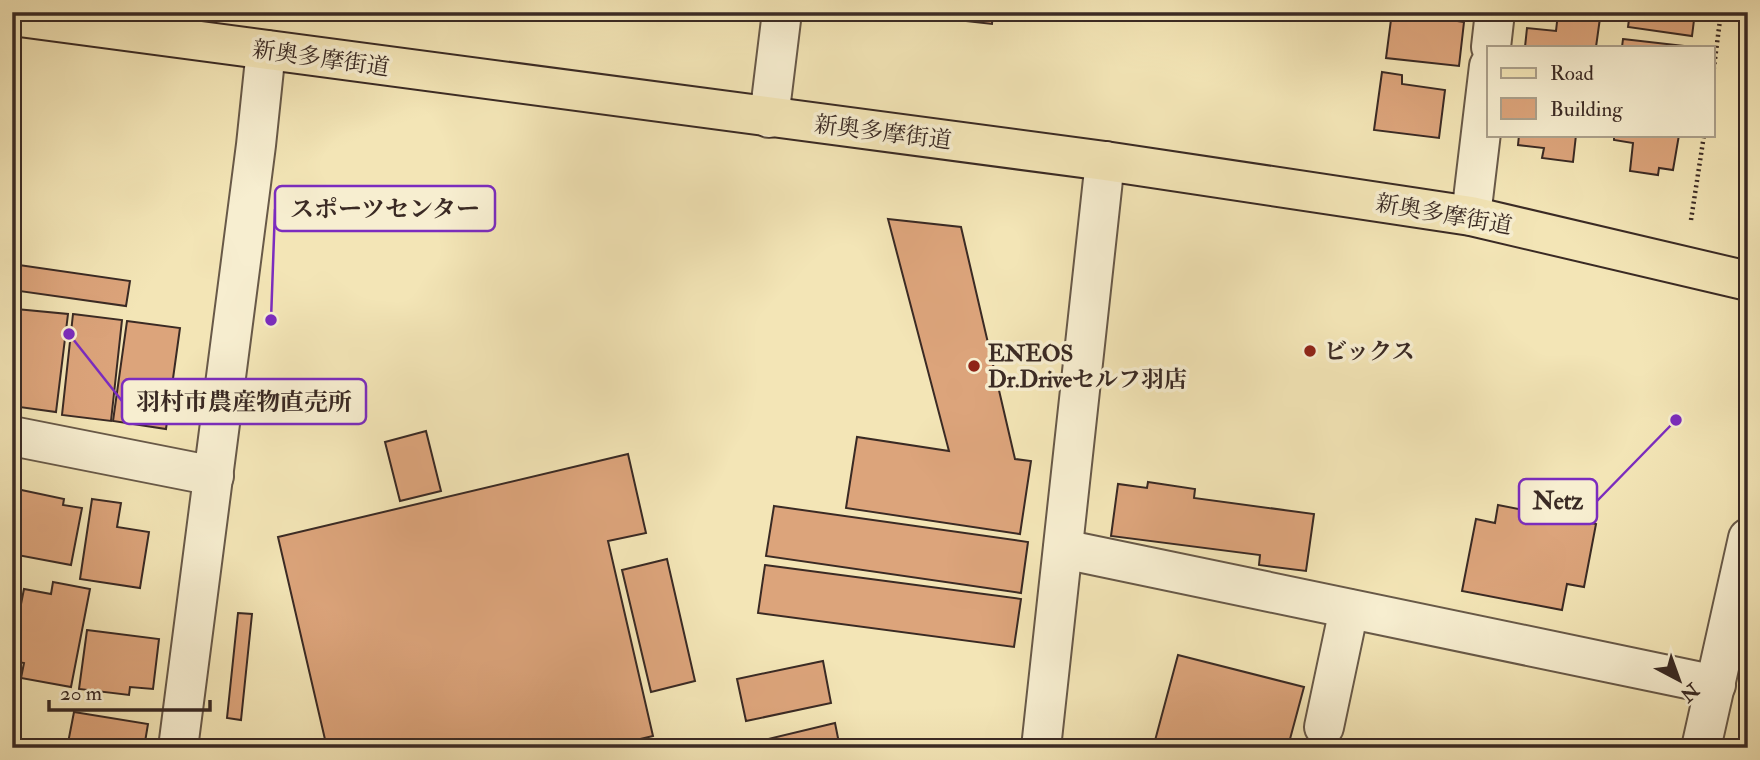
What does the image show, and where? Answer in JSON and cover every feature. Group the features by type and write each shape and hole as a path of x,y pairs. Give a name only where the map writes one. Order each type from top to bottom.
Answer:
{"main road":[{"name":"新奥多摩街道","path":"12,16 1105,161 1471,216 1748,281"}],"street":[{"path":"769,118 782,12"},
{"path":"1491,46 1495,12"},
{"path":"178,748 266,50"},
{"path":"1471,216 1487,83"},
{"path":"1041,748 1105,161"},
{"path":"12,436 214,476"},
{"path":"1702,748 1748,538"},
{"path":"1063,550 1716,685"},
{"path":"1324,727 1349,609"}],"path":[{"path":"1714,67 1721,12"},
{"path":"1683,265 1696,198 1704,136"}],"building":[{"path":"959,12 993,12 992,24 958,20"},
{"path":"1392,12 1444,12 1443,19 1464,22 1459,66 1386,58"},
{"path":"1630,12 1695,12 1692,36 1628,27"},
{"path":"1558,13 1600,18 1596,46 1525,46 1527,28 1556,31"},
{"path":"1623,39 1684,46 1622,46"},
{"path":"1382,72 1402,75 1402,84 1445,90 1439,138 1374,130"},
{"path":"1519,136 1576,136 1573,162 1542,158 1544,148 1518,145"},
{"path":"1614,136 1679,136 1673,170 1659,168 1658,175 1630,171 1633,143 1614,140"},
{"path":"888,219 961,227 1015,459 1031,461 1020,534 846,508 857,437 949,451"},
{"path":"12,264 130,281 126,306 12,290"},
{"path":"16,309 68,314 56,412 12,406 12,337"},
{"path":"73,314 122,320 111,421 62,415"},
{"path":"127,321 180,328 166,429 113,421"},
{"path":"426,431 441,491 400,501 385,442"},
{"path":"628,454 646,533 608,541 653,736 602,748 327,748 278,537"},
{"path":"1148,482 1195,489 1194,498 1314,514 1306,571 1259,565 1260,555 1111,536 1118,484 1147,488"},
{"path":"12,488 64,499 63,505 82,508 71,565 12,554"},
{"path":"92,499 121,503 117,527 149,532 140,588 80,579"},
{"path":"1498,505 1596,524 1584,587 1567,584 1562,610 1462,591 1476,519 1495,523"},
{"path":"774,506 1028,542 1021,593 766,556"},
{"path":"667,559 695,681 651,692 622,570"},
{"path":"12,563 19,564 12,602"},
{"path":"765,565 1021,599 1014,647 758,613"},
{"path":"53,582 90,589 71,687 21,678 24,663 12,661 24,589 51,594"},
{"path":"238,613 252,614 241,720 227,718"},
{"path":"87,630 159,639 153,689 130,687 129,695 79,689"},
{"path":"1178,655 1304,687 1290,739 1324,748 1153,748"},
{"path":"823,661 831,703 746,721 737,679"},
{"path":"74,712 148,724 144,748 67,748"},
{"path":"835,723 840,748 731,748"}],"place":[{"name":"スポーツセンター","path":"271,320"},
{"name":"羽村市農産物直売所","path":"69,334"},
{"name":"ビックス","path":"1310,351"},
{"name":"ENEOS Dr.Driveセルフ羽店","path":"974,366"},
{"name":"Netz","path":"1676,420"}]}
